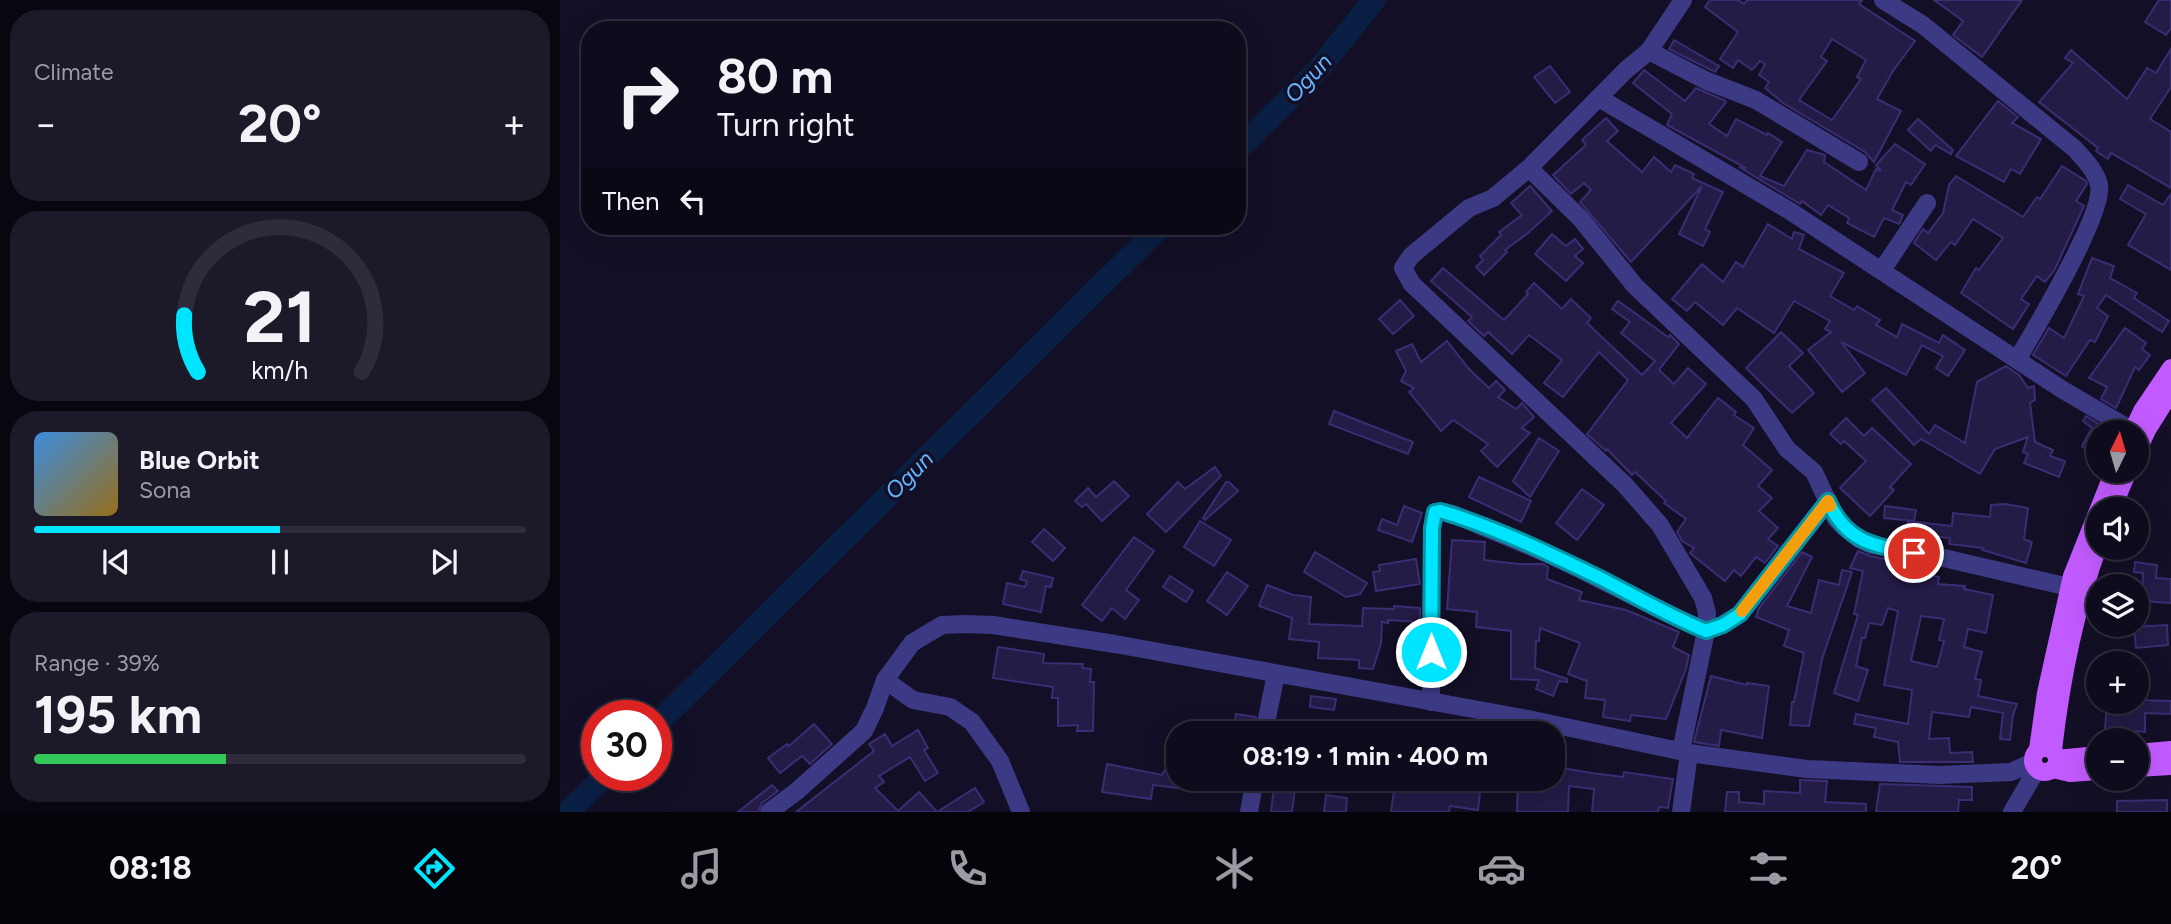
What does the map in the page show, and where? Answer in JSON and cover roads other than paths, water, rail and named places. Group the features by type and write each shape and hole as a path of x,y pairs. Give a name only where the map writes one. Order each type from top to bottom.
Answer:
{"main road":[{"path":"2138,420 2171,368"},
{"path":"2149,427 2171,392"},
{"path":"2045,760 2046,693 2069,587 2109,483"},
{"path":"2045,760 2074,620 2094,560"},
{"path":"2149,752 2171,750"},
{"path":"2045,760 2086,756"},
{"path":"2045,760 2070,773 2086,772"},
{"path":"2149,767 2171,766"}],"street":[{"path":"1681,812 1685,752 1706,631 1707,613 1703,598 1660,525 1646,508 1625,485 1478,349 1405,275 1403,268 1411,256 1469,208 1493,198 1529,168 1626,70 1649,51 1683,0"},
{"path":"1882,0 1923,25 2076,149 2091,167 2099,185 2098,200 2071,263 2017,360"},
{"path":"1649,51 1707,81 1756,100 1859,162"},
{"path":"1599,98 1790,211 2114,420"},
{"path":"1529,168 1581,219 1635,286 1754,399 1787,449 1814,472 1836,519 1859,539 1872,545 1936,556 2069,587"},
{"path":"1882,270 1927,202"},
{"path":"1431,702 1432,528 1435,512 1452,514 1517,540 1706,631 1723,625 1740,614 1828,501"},
{"path":"769,812 797,791 864,731 885,680 912,643 942,625 965,624 993,625 1101,642 1528,719 1685,752 1807,769 1939,775 2011,772 2045,760"},
{"path":"1266,721 1276,674"},
{"path":"885,680 913,699 950,707 972,722 1000,761 1021,812"},
{"path":"2012,812 2045,760"},
{"path":"1249,812 1253,791"}],"waterway":[{"name":"Ogun","path":"1246,141 1318,70 1374,0"},
{"name":"Ogun","path":"672,709 1152,235"},
{"name":"Ogun","path":"568,812 590,791"}]}
